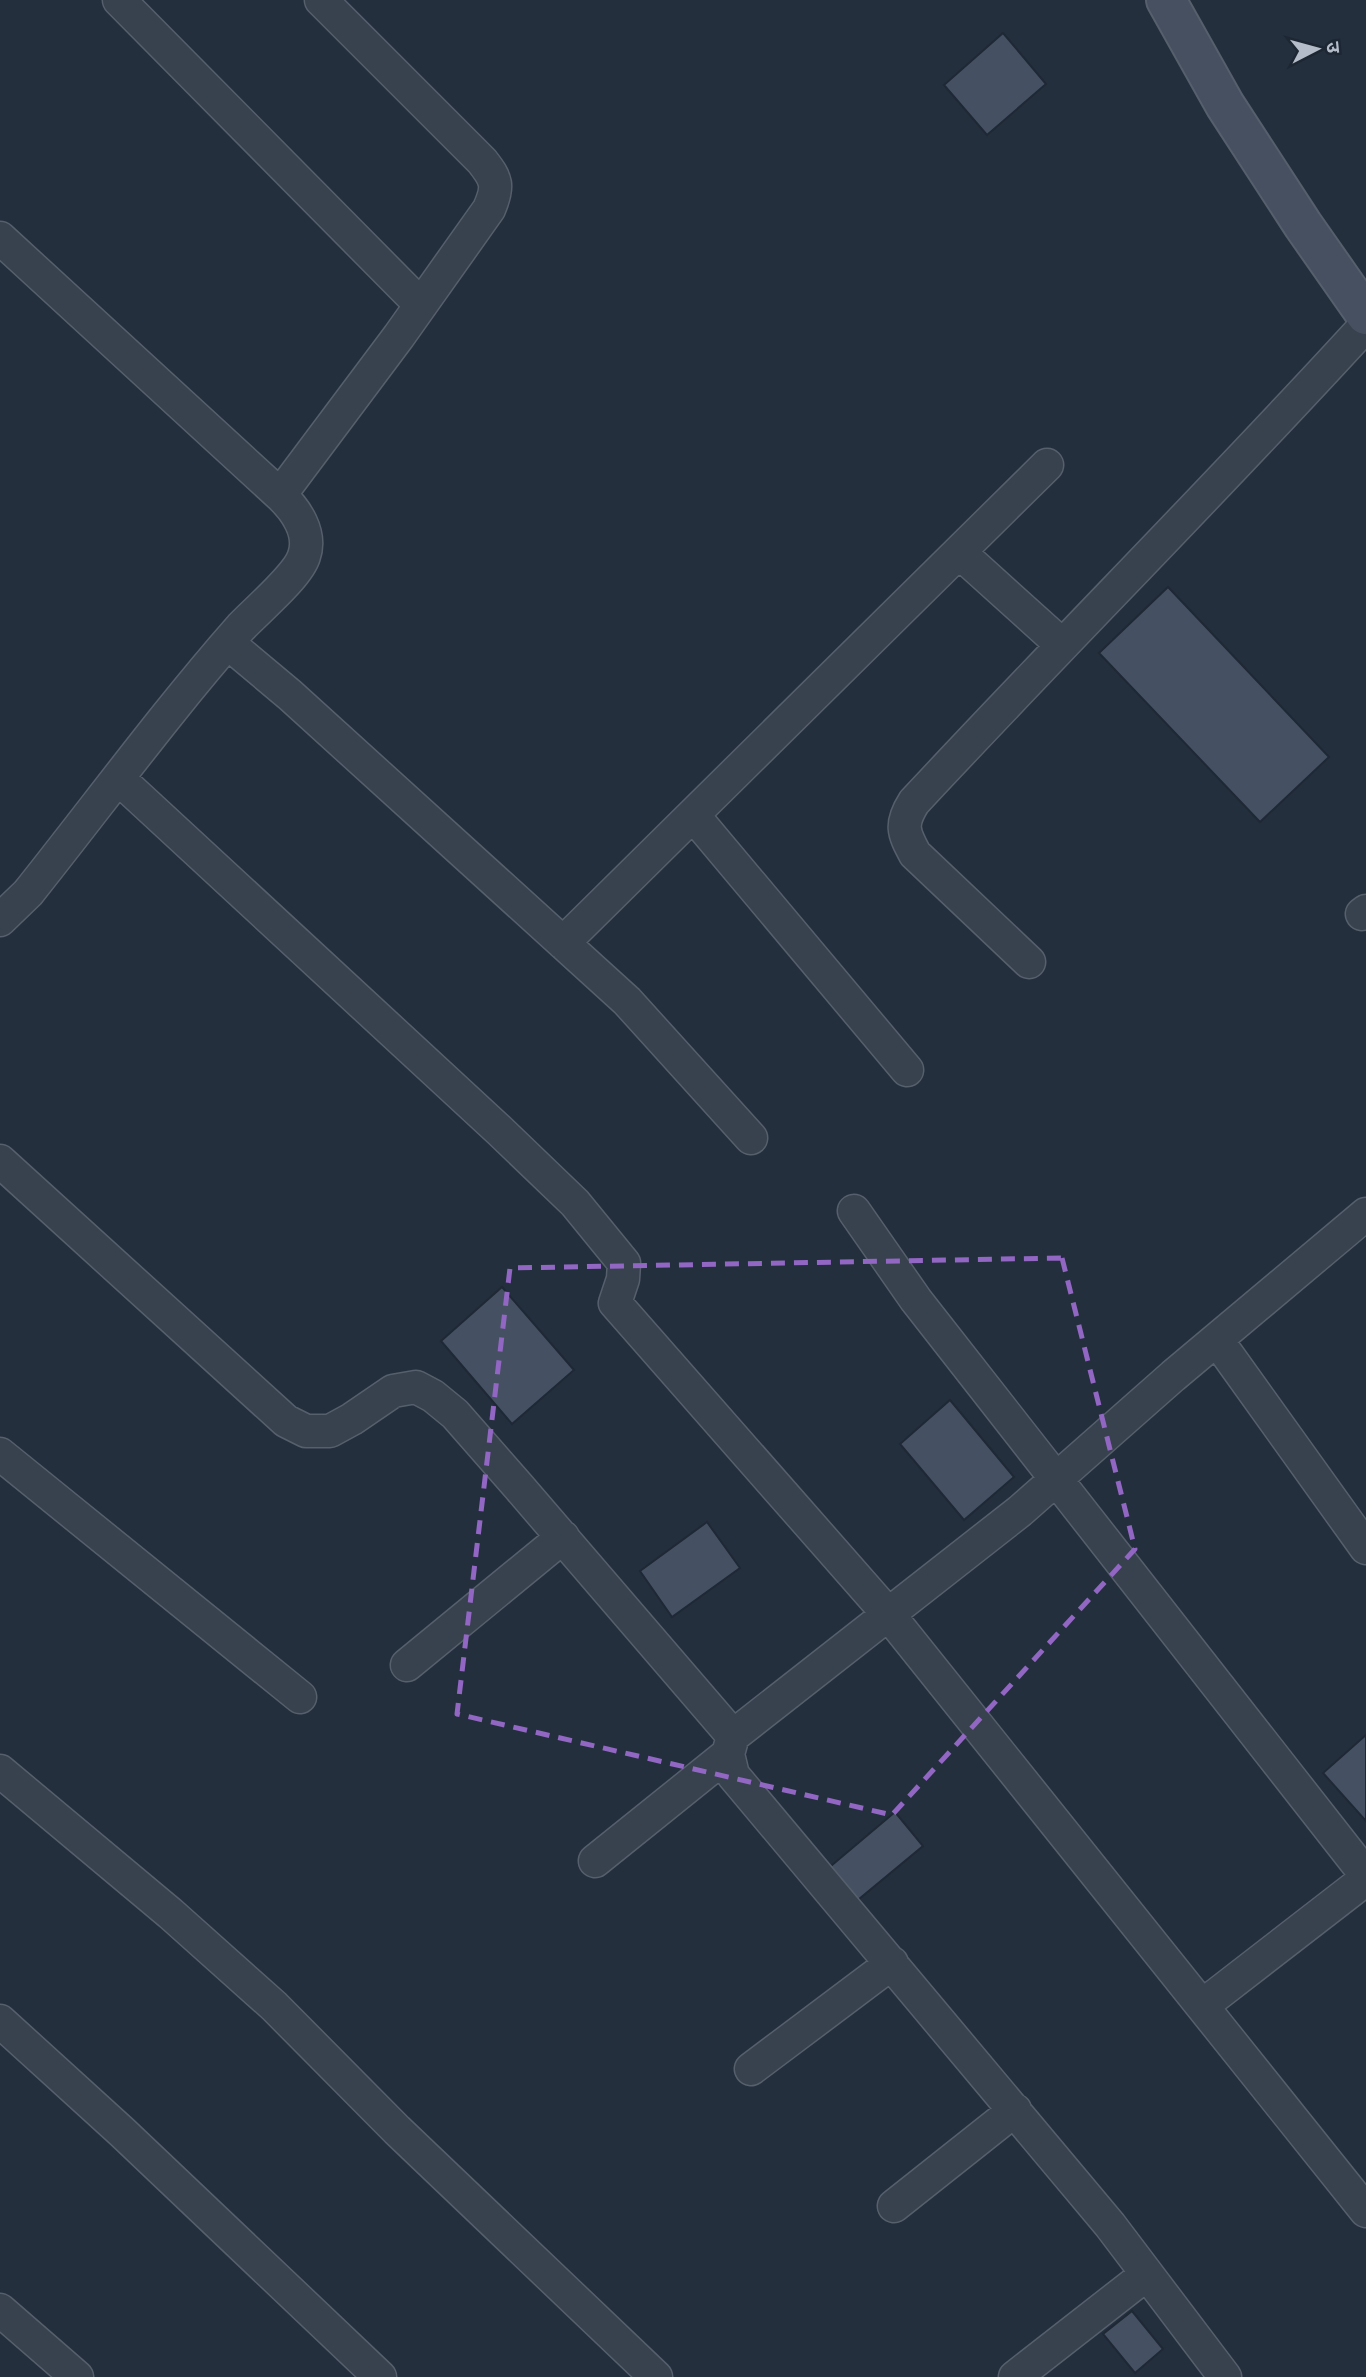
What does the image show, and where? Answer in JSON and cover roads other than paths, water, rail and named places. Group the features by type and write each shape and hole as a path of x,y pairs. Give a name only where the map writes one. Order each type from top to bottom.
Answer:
{"street":[{"path":"119,0 421,305"},
{"path":"281,495 421,305 489,209 497,191 493,176 482,161 321,0"},
{"path":"1166,0 1225,104 1303,225 1366,315"},
{"path":"0,238 281,495 300,519 306,536 304,556 295,571 228,643 27,893 0,920"},
{"path":"1029,962 915,854 904,835 905,816 914,802 1366,325"},
{"path":"563,943 1047,465"},
{"path":"959,552 1062,645"},
{"path":"228,643 290,695 627,1001 751,1138"},
{"path":"118,778 490,1121 575,1203 624,1263 623,1279 615,1303 889,1615 1366,2211"},
{"path":"693,815 907,1070"},
{"path":"0,1161 286,1421 306,1431 330,1431 393,1391 416,1387 433,1396 455,1415 563,1537 731,1745 733,1775 1110,2224 1225,2377"},
{"path":"854,1210 916,1300 1366,1877 1202,2006"},
{"path":"595,1861 731,1745 1020,1511 1366,1214"},
{"path":"1217,1340 1366,1548"},
{"path":"0,1454 300,1697"},
{"path":"407,1665 563,1537"},
{"path":"0,1771 171,1914 274,2006 397,2130 656,2377"},
{"path":"751,2069 892,1963"},
{"path":"0,2021 122,2132 380,2377"},
{"path":"894,2206 1015,2110"},
{"path":"1015,2377 1147,2274"},
{"path":"0,2310 77,2377"}]}
